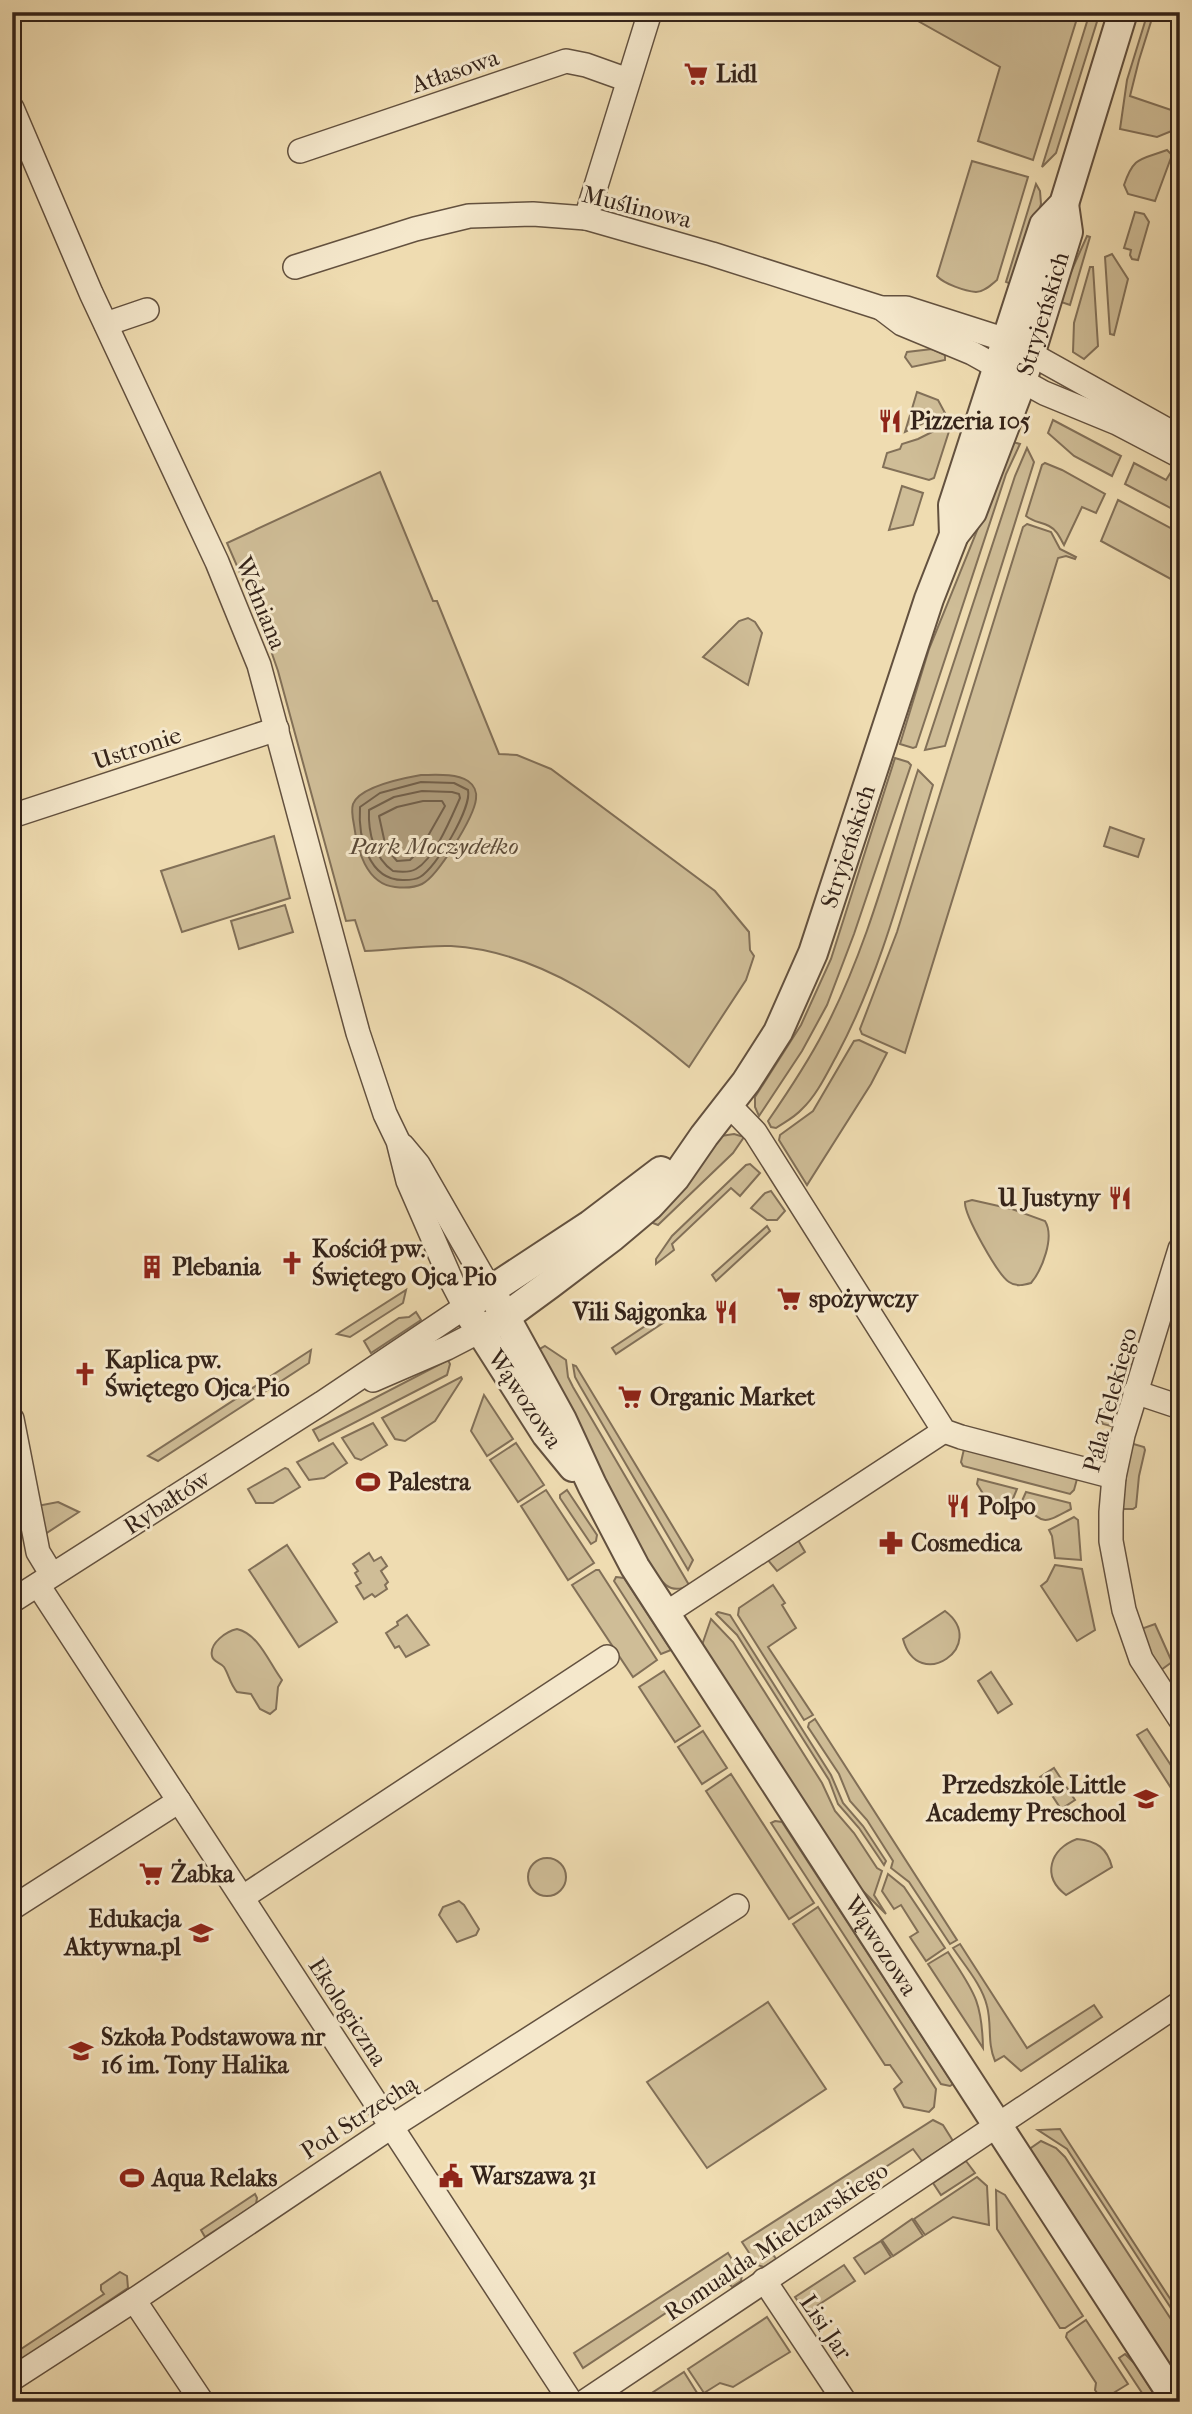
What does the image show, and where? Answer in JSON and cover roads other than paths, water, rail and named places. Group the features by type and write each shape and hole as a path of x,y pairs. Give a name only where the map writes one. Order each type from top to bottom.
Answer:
{"street":[{"path":"586,218 650,12"},
{"name":"Stryjeńskich","path":"505,1317 650,1205 675,1178 761,1061 778,1032 813,953 910,656 954,535 972,512 1022,381 1068,232 1064,204 1124,12"},
{"name":"Atłasowa","path":"300,151 566,61 628,80"},
{"name":"Wełniana","path":"12,108 106,324 238,611 259,665 358,1032 385,1114 398,1141 408,1181 465,1307"},
{"name":"Stryjeńskich","path":"954,535 953,505 1044,225 1064,204"},
{"name":"Muślinowa","path":"295,267 415,229 468,216 533,214 586,218 712,254 881,308 906,308 1006,340 1180,437"},
{"name":"Muślinowa","path":"881,308 902,324 949,343 1074,408 1138,433 1180,456"},
{"path":"106,324 147,310"},
{"name":"Ustronie","path":"12,816 277,729"},
{"path":"729,1105 755,1132 944,1431 1114,1477"},
{"name":"Stryjeńskich","path":"465,1307 627,1199 704,1136"},
{"name":"Wełniana","path":"398,1141 418,1164 491,1291"},
{"name":"Pála Telekiego","path":"1180,1249 1123,1435 1114,1477 1111,1541 1124,1610 1141,1659 1180,1719"},
{"name":"Wąwozowa","path":"491,1291 562,1420 635,1567 1177,2402"},
{"name":"Wąwozowa","path":"465,1307 546,1434 566,1460 592,1485"},
{"name":"Rybałtów","path":"12,1601 322,1403 465,1307"},
{"name":"Rybałtów","path":"322,1403 447,1348 505,1317"},
{"path":"1135,1392 1180,1407"},
{"name":"Ekologiczna","path":"12,1419 16,1462 45,1580 179,1801 571,2402"},
{"path":"665,1614 944,1431"},
{"path":"243,1897 607,1657"},
{"path":"12,1908 179,1801"},
{"name":"Pod Strzechą","path":"12,2379 391,2127 737,1906"},
{"name":"Romualda Mielczarskiego","path":"584,2402 1180,2003"},
{"name":"Lisi Jar","path":"764,2280 845,2402"},
{"path":"134,2300 202,2402"}],"water":[{"path":"421,775 451,776 468,781 475,791 474,807 454,845 429,879 412,887 385,884 370,872 361,854 355,834 353,804 364,792 373,788"}],"place":[{"name":"Lidl","path":"696,74"},
{"name":"Pizzeria 105","path":"890,421"},
{"name":"U Justyny","path":"1120,1198"},
{"name":"Kościół pw. Świętego Ojca Pio","path":"292,1263"},
{"name":"Plebania","path":"152,1267"},
{"name":"spożywczy","path":"789,1299"},
{"name":"Vili Sajgonka","path":"726,1312"},
{"name":"Kaplica pw. Świętego Ojca Pio","path":"85,1374"},
{"name":"Organic Market","path":"630,1397"},
{"name":"Palestra","path":"368,1482"},
{"name":"Polpo","path":"958,1506"},
{"name":"Cosmedica","path":"891,1543"},
{"name":"Przedszkole Little Academy Preschool","path":"1146,1799"},
{"name":"Żabka","path":"151,1874"},
{"name":"Edukacja Aktywna.pl","path":"201,1933"},
{"name":"Szkoła Podstawowa nr 16 im. Tony Halika","path":"81,2051"},
{"name":"Warszawa 31","path":"451,2176"},
{"name":"Aqua Relaks","path":"132,2178"}],"park label":[{"name":"Park Moczydełko","path":"434,846"}]}
